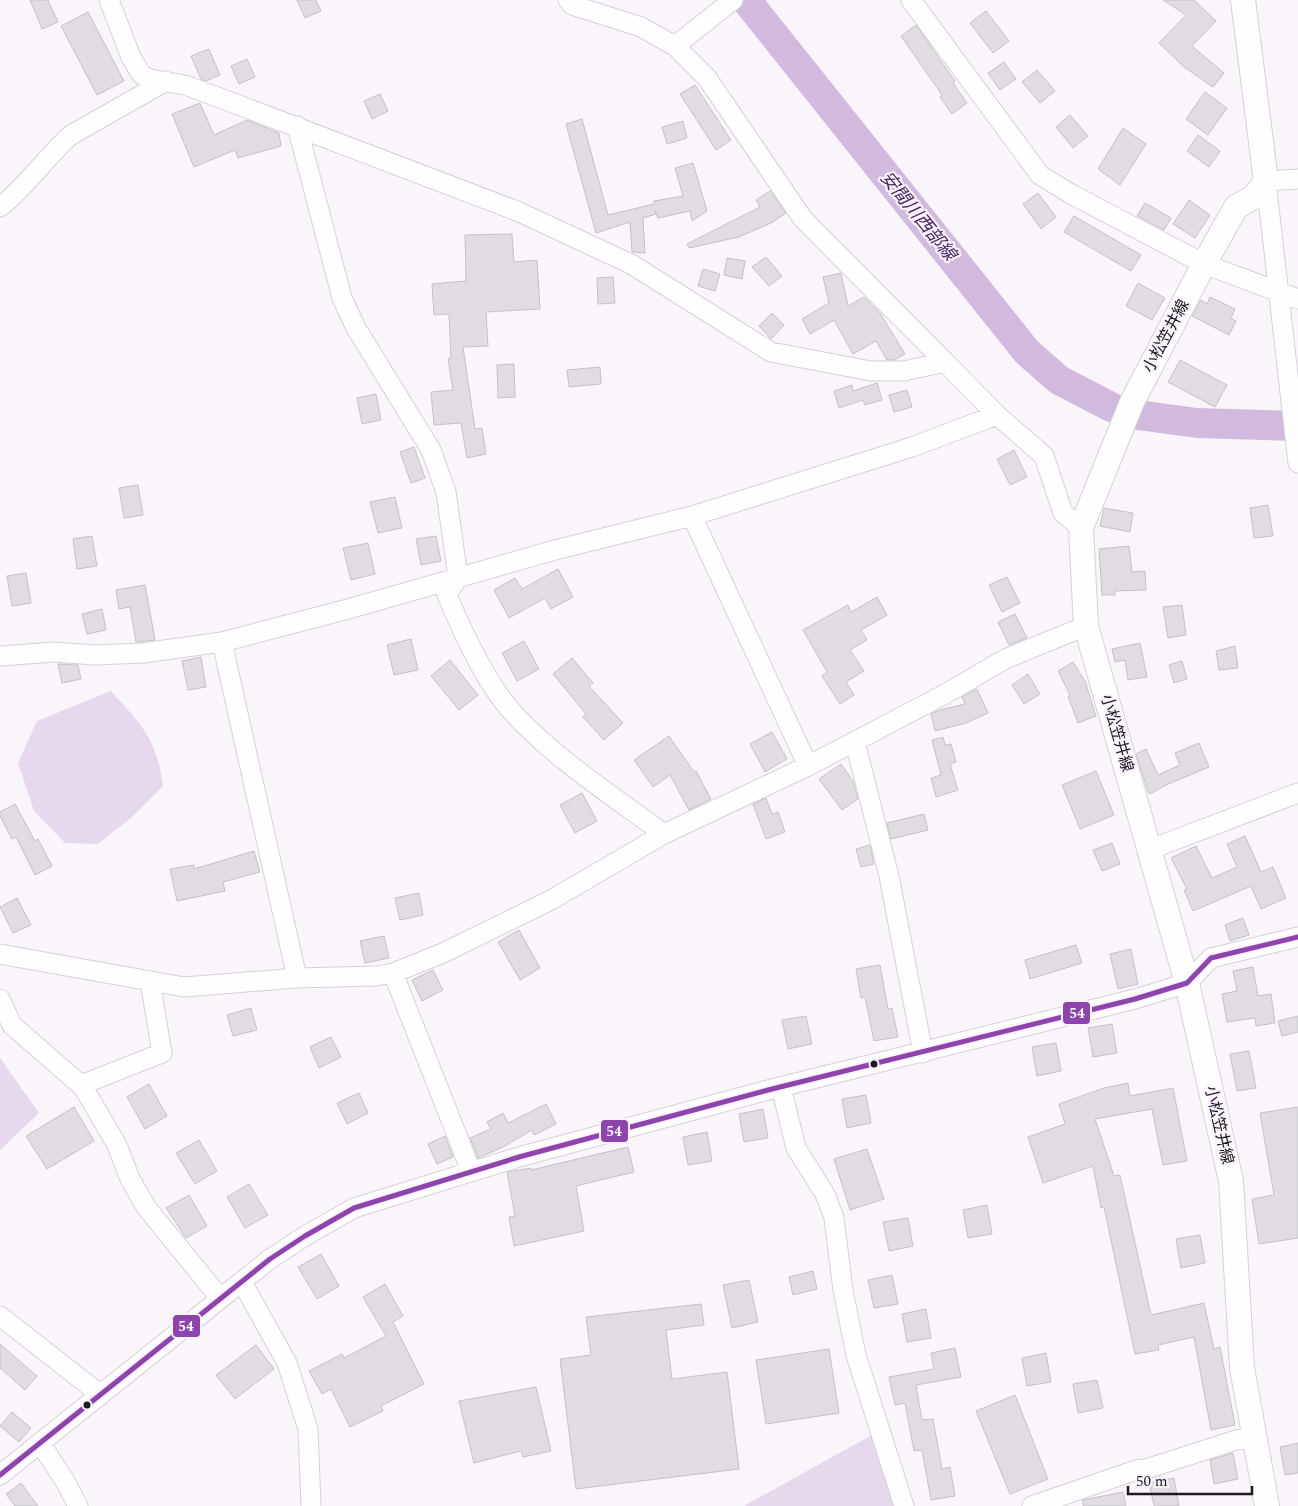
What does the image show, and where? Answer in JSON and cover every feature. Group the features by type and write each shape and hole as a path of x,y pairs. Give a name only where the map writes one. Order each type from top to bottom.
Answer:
{"main road":[{"path":"1243,0 1266,181"},
{"name":"小松笠井線","path":"1266,181 1254,198 1236,207 1204,264 1132,402 1081,528 1086,626 1151,849 1187,983 1231,1181 1242,1368 1267,1506"}],"street":[{"path":"109,0 131,57 140,74 150,79 184,85 297,126 517,211 631,264 771,352 871,370 904,371 945,362"},
{"path":"568,0 572,5 641,26 675,46 707,78 803,219 997,415 1044,456 1063,513 1081,528"},
{"path":"675,46 733,0"},
{"path":"912,0 1040,175 1071,194 1204,264 1298,299"},
{"path":"0,207 19,192 58,146 71,135 166,81"},
{"path":"297,126 342,298 356,328 431,450 438,468 446,492 458,577 447,595 483,669 513,713 549,748 664,834"},
{"path":"1298,179 1266,181 1298,463"},
{"path":"0,656 54,652 95,655 143,654 222,642 348,609 458,577 692,516 912,447 997,415"},
{"path":"692,516 808,766"},
{"path":"0,954 184,987 297,978 376,976 393,973 442,953 551,900 664,834 855,742 1005,659 1086,626"},
{"path":"222,642 297,978"},
{"path":"855,742 889,876 923,1052"},
{"path":"1151,849 1298,792"},
{"path":"0,1475 220,1298 305,1236 354,1208 472,1171 602,1134 781,1087 1099,1009 1187,983 1211,958 1298,936"},
{"path":"393,973 472,1171"},
{"path":"80,1085 162,1053 150,981"},
{"path":"0,1000 12,1025 80,1085 117,1145 130,1179 146,1207 220,1298"},
{"path":"781,1087 796,1148 825,1194 834,1218 843,1290 856,1355 904,1506"},
{"path":"242,1282 287,1363 308,1429 311,1506"},
{"path":"1,1318 101,1395"},
{"path":"1032,1506 1139,1469 1143,1470 1236,1440 1255,1438"},
{"path":"40,1444 65,1481 78,1506"}],"shaded area":[{"path":"111,691 140,724 152,744 163,786 132,817 98,844 65,843 34,811 18,763 37,721"},
{"path":"0,1058 39,1113 0,1150"},
{"path":"872,1435 894,1506 744,1506"}],"building":[{"path":"30,0 48,0 58,22 42,29"},
{"path":"297,0 316,0 321,11 305,18"},
{"path":"1163,0 1194,0 1216,21 1192,46 1224,73 1213,87 1184,67 1159,43 1186,15"},
{"path":"986,11 1009,41 993,53 970,23"},
{"path":"88,12 124,81 97,95 61,26"},
{"path":"916,25 955,81 953,83 967,103 952,114 940,97 942,95 901,36"},
{"path":"209,49 220,75 206,81 201,79 191,56"},
{"path":"247,59 255,77 239,84 231,66"},
{"path":"1004,62 1016,79 1000,90 988,73"},
{"path":"1037,70 1055,91 1040,103 1022,82"},
{"path":"695,85 731,140 716,150 680,94"},
{"path":"1205,92 1227,108 1208,135 1186,119"},
{"path":"380,94 388,111 372,119 364,101"},
{"path":"200,103 214,135 247,120 279,133 281,146 238,158 235,150 194,167 172,114"},
{"path":"1070,115 1088,136 1073,148 1056,127"},
{"path":"582,119 608,215 654,204 654,201 683,196 675,168 693,163 707,211 692,221 690,211 658,218 655,211 656,214 643,218 645,253 632,252 630,222 596,233 566,124"},
{"path":"683,121 687,138 667,144 662,127"},
{"path":"1123,128 1146,144 1120,185 1098,169"},
{"path":"1198,135 1220,151 1209,167 1187,151"},
{"path":"770,191 786,213 771,223 739,237 689,248 687,244 760,207 756,200"},
{"path":"1038,193 1056,217 1041,229 1023,204"},
{"path":"1189,200 1210,215 1195,238 1173,224"},
{"path":"1145,203 1171,218 1164,230 1137,216"},
{"path":"1074,216 1141,255 1131,271 1064,232"},
{"path":"512,234 514,262 537,260 540,309 486,312 488,346 463,347 475,429 482,428 486,454 467,458 461,423 434,425 431,392 453,390 448,359 451,358 449,314 434,315 432,284 466,281 465,235"},
{"path":"766,257 782,276 769,286 752,267"},
{"path":"727,258 745,261 742,279 724,275"},
{"path":"703,269 720,274 715,291 698,286"},
{"path":"841,273 848,306 864,297 880,313 905,354 894,360 887,360 876,341 853,354 834,320 810,334 802,319 829,303 823,277"},
{"path":"613,277 615,303 598,304 597,278"},
{"path":"1138,283 1165,298 1152,320 1126,306"},
{"path":"1210,297 1235,309 1231,318 1236,321 1229,335 1192,316 1201,300 1207,304"},
{"path":"772,313 784,325 771,339 759,326"},
{"path":"1180,360 1227,385 1215,407 1168,382"},
{"path":"514,364 515,397 498,398 497,365"},
{"path":"600,367 601,384 569,387 567,370"},
{"path":"877,383 882,400 865,405 863,400 839,408 834,391 852,385 853,391"},
{"path":"907,390 912,407 894,412 889,395"},
{"path":"376,394 381,420 362,424 357,398"},
{"path":"414,447 425,478 411,483 400,452"},
{"path":"1014,450 1027,477 1010,485 997,459"},
{"path":"138,485 143,515 124,518 119,488"},
{"path":"395,497 402,528 378,533 370,502"},
{"path":"1268,505 1273,536 1254,538 1250,508"},
{"path":"1104,508 1133,513 1130,532 1100,526"},
{"path":"92,536 97,566 77,569 73,539"},
{"path":"436,536 441,561 421,565 416,539"},
{"path":"368,543 375,574 351,580 343,548"},
{"path":"1129,546 1132,572 1145,571 1146,590 1115,591 1115,595 1102,595 1099,549"},
{"path":"558,569 573,597 551,609 545,598 509,618 494,590 515,578 522,589"},
{"path":"26,573 31,603 12,606 7,576"},
{"path":"1007,577 1020,603 1002,612 989,585"},
{"path":"145,585 155,640 136,642 130,607 119,609 116,590"},
{"path":"877,597 887,615 861,630 867,640 850,650 864,671 846,682 854,695 840,704 822,676 827,672 803,630 848,605 851,612"},
{"path":"1182,605 1186,635 1168,638 1163,607"},
{"path":"102,609 106,630 87,634 82,614"},
{"path":"1015,614 1027,638 1009,645 998,622"},
{"path":"411,639 418,670 394,675 387,645"},
{"path":"524,641 539,669 517,681 502,653"},
{"path":"1140,643 1147,677 1128,680 1125,660 1115,662 1112,649"},
{"path":"1235,646 1238,668 1219,670 1216,651"},
{"path":"201,657 206,687 188,690 182,661"},
{"path":"572,658 593,683 589,686 623,723 604,740 583,717 586,714 553,674"},
{"path":"450,660 478,695 459,710 431,676"},
{"path":"1182,661 1187,679 1174,683 1169,665"},
{"path":"1073,662 1085,681 1096,716 1078,723 1068,696 1070,695 1058,671"},
{"path":"58,664 78,665 81,679 62,683"},
{"path":"1028,674 1040,694 1024,704 1012,685"},
{"path":"977,689 988,713 966,723 935,731 931,714 965,704 962,697"},
{"path":"772,732 787,759 765,772 750,744"},
{"path":"669,736 694,772 696,771 711,799 689,810 670,775 653,787 634,760"},
{"path":"943,737 945,745 951,744 956,762 950,764 958,790 936,797 931,778 941,775 932,740"},
{"path":"1199,743 1209,767 1166,785 1150,794 1148,792 1136,754 1146,749 1158,775 1180,765 1175,753"},
{"path":"841,764 853,781 858,799 842,810 819,779"},
{"path":"1096,771 1114,815 1080,829 1062,785"},
{"path":"582,793 597,821 575,833 560,805"},
{"path":"766,798 772,814 778,812 785,832 766,839 753,804"},
{"path":"15,804 35,841 38,839 52,866 35,875 16,837 12,839 0,816 0,812"},
{"path":"924,814 928,830 891,839 887,823"},
{"path":"1245,836 1261,872 1273,867 1286,898 1261,909 1251,886 1193,911 1184,890 1187,889 1171,858 1196,846 1212,878 1237,867 1227,844"},
{"path":"1112,843 1120,864 1102,871 1093,850"},
{"path":"870,845 874,864 861,867 856,849"},
{"path":"254,851 260,872 223,882 225,891 177,901 170,869 194,865 194,869"},
{"path":"419,893 423,915 400,920 395,898"},
{"path":"17,898 31,925 13,933 0,907"},
{"path":"1243,918 1249,935 1230,941 1225,925"},
{"path":"519,930 540,968 520,980 498,942"},
{"path":"384,936 389,958 365,963 360,941"},
{"path":"1076,945 1082,963 1030,979 1025,960"},
{"path":"1131,949 1138,984 1118,989 1110,954"},
{"path":"880,965 888,1009 892,1008 898,1037 874,1041 865,997 861,998 856,969"},
{"path":"1253,967 1258,996 1271,994 1275,1023 1256,1026 1255,1018 1227,1022 1222,994 1237,991 1233,971"},
{"path":"433,970 443,990 422,1001 412,980"},
{"path":"251,1008 257,1030 233,1036 227,1015"},
{"path":"806,1016 812,1044 788,1049 782,1020"},
{"path":"1298,1016 1298,1032 1282,1036 1278,1021"},
{"path":"1112,1024 1117,1053 1093,1057 1088,1028"},
{"path":"331,1037 341,1057 319,1068 310,1047"},
{"path":"1056,1043 1061,1071 1037,1076 1032,1047"},
{"path":"1249,1051 1256,1088 1237,1091 1230,1054"},
{"path":"1128,1083 1130,1096 1173,1088 1187,1161 1163,1165 1152,1109 1095,1119 1114,1176 1120,1175 1151,1315 1204,1303 1214,1349 1220,1347 1235,1425 1211,1430 1194,1337 1158,1345 1159,1350 1135,1354 1104,1207 1101,1208 1093,1166 1043,1183 1028,1137 1065,1124 1059,1104 1104,1088"},
{"path":"149,1084 167,1116 145,1129 127,1097"},
{"path":"359,1093 368,1113 347,1124 337,1103"},
{"path":"866,1095 871,1123 847,1128 842,1099"},
{"path":"546,1104 556,1124 534,1135 532,1130 503,1147 478,1158 470,1138 491,1129 487,1122 503,1113 508,1123"},
{"path":"74,1107 94,1141 47,1169 26,1136"},
{"path":"1298,1107 1298,1238 1259,1244 1252,1199 1274,1195 1260,1113"},
{"path":"763,1109 768,1138 744,1142 739,1114"},
{"path":"707,1132 712,1161 688,1165 683,1137"},
{"path":"445,1136 453,1157 437,1164 428,1144"},
{"path":"199,1140 217,1171 195,1184 176,1153"},
{"path":"628,1147 634,1172 576,1186 584,1231 514,1246 509,1217 515,1216 507,1172 531,1168 531,1170"},
{"path":"867,1149 884,1199 850,1210 834,1159"},
{"path":"249,1184 268,1215 245,1228 227,1197"},
{"path":"189,1195 207,1226 186,1238 166,1208"},
{"path":"987,1205 992,1234 968,1238 963,1210"},
{"path":"908,1218 913,1246 889,1251 883,1222"},
{"path":"1200,1235 1205,1263 1181,1268 1176,1239"},
{"path":"321,1254 339,1286 317,1299 298,1267"},
{"path":"813,1271 817,1289 793,1295 789,1277"},
{"path":"892,1275 898,1304 874,1308 868,1280"},
{"path":"749,1280 758,1322 732,1328 723,1285"},
{"path":"385,1284 403,1316 393,1322 424,1384 381,1406 383,1411 350,1427 331,1389 322,1394 309,1371 342,1354 344,1358 386,1336 363,1297"},
{"path":"701,1304 704,1325 666,1330 672,1379 727,1372 739,1469 576,1489 560,1359 591,1355 586,1317"},
{"path":"926,1309 931,1338 907,1342 902,1314"},
{"path":"0,1344 37,1376 25,1390 0,1368"},
{"path":"256,1345 274,1369 235,1399 216,1375"},
{"path":"955,1348 961,1377 916,1385 922,1420 933,1419 942,1469 950,1467 955,1496 931,1500 922,1450 914,1451 905,1403 895,1405 889,1377 934,1369 931,1353"},
{"path":"829,1349 839,1413 766,1424 756,1360"},
{"path":"1046,1353 1051,1382 1027,1386 1022,1358"},
{"path":"1097,1380 1103,1408 1078,1413 1073,1384"},
{"path":"536,1387 551,1451 523,1457 521,1451 474,1463 459,1401"},
{"path":"1015,1395 1048,1479 1010,1494 976,1411"},
{"path":"12,1412 31,1428 19,1442 0,1426"},
{"path":"1298,1443 1298,1473 1285,1475 1280,1447"},
{"path":"1233,1453 1238,1479 1214,1484 1210,1460"},
{"path":"1174,1478 1179,1506 1154,1506 1149,1483"},
{"path":"21,1483 38,1506 15,1506 6,1494"},
{"path":"1123,1492 1126,1506 1083,1506 1083,1500"}],"waterway":[{"name":"安間川西部線","path":"746,0 1027,352 1059,380 1111,407"},
{"name":"安間川西部線","path":"1138,415 1197,423 1298,426"}],"transit line":[{"name":"54","path":"0,1475 270,1259 354,1208 519,1157 772,1089 1135,999 1187,983 1211,958 1298,937"}]}
